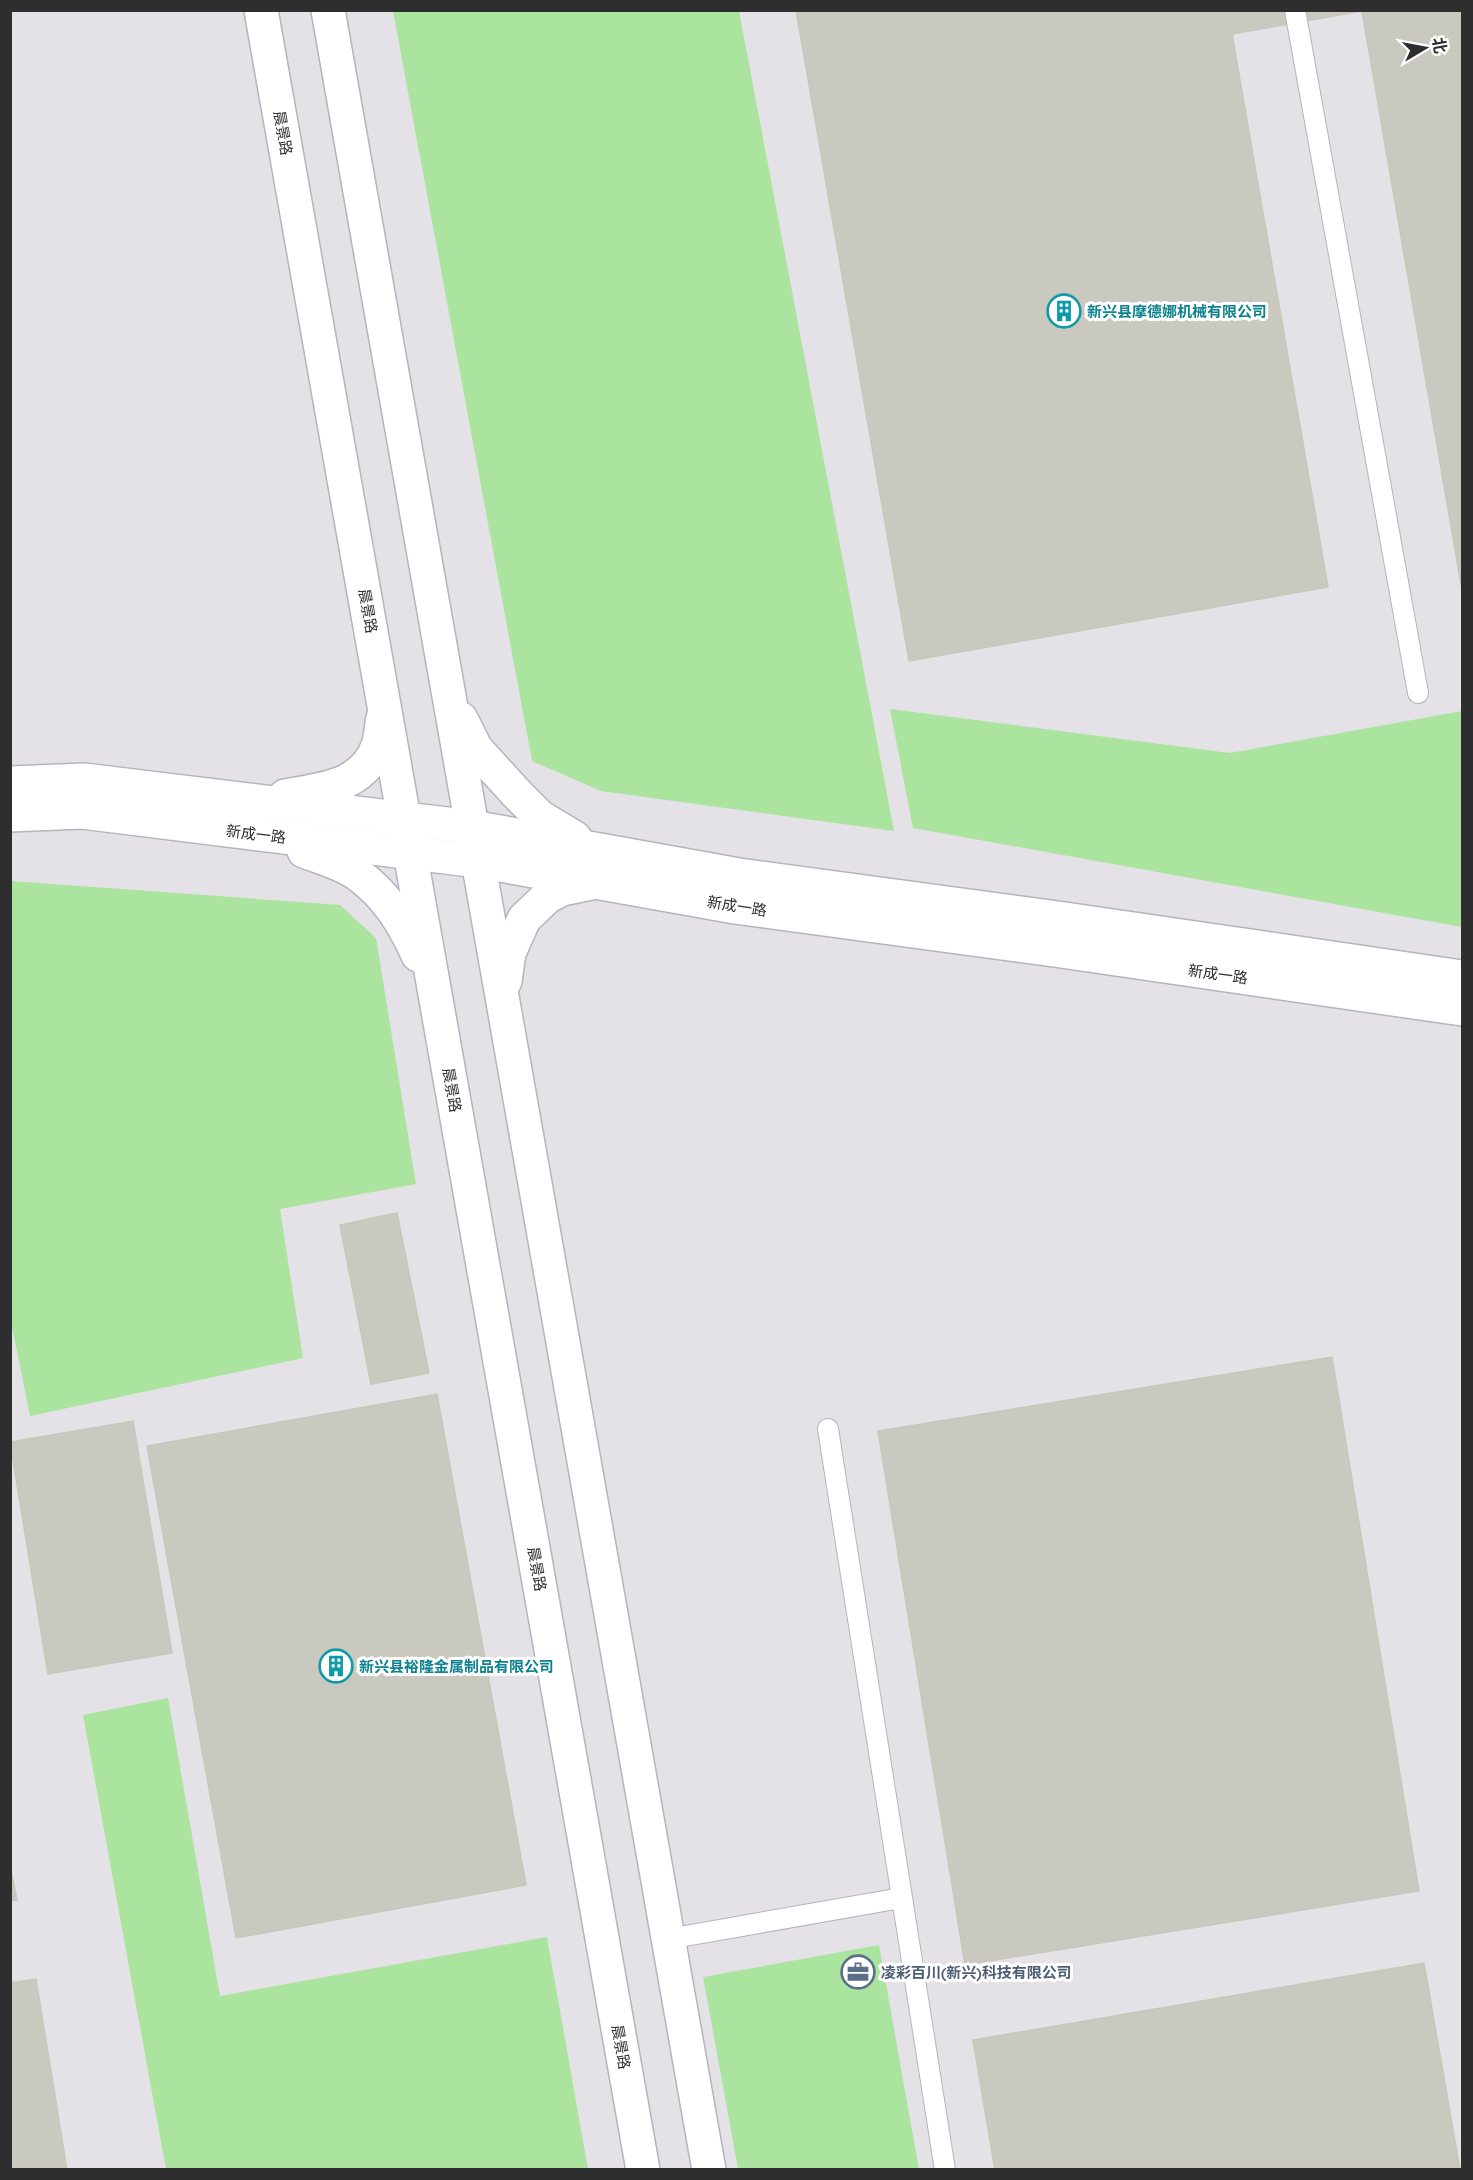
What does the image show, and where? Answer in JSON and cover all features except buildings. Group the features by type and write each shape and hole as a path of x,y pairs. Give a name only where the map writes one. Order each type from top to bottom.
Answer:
{"street":[{"name":"晨景路","path":"261,10 643,2169"},
{"path":"328,10 709,2169"},
{"path":"447,681 461,720 476,749 540,817 592,848"},
{"path":"254,801 314,791 344,783 365,769 378,746 385,708"},
{"name":"新成一路","path":"10,783 84,780 472,827 739,875 1058,918 1462,977"},
{"name":"新成一路","path":"10,815 82,813 478,861 735,907 1462,1009"},
{"path":"263,835 359,875 367,882 390,904 407,930 435,991"},
{"path":"503,1000 509,953 524,919 547,897 562,889 595,882"}],"lane":[{"path":"1295,10 1418,693"},
{"path":"828,1429 945,2169"},
{"path":"668,1939 901,1898"}],"shaded area":[{"path":"11,11 1462,11 1462,2169 11,2169"}],"green space":[{"path":"393,11 739,11 894,831 601,791 532,761"},
{"path":"890,709 1230,753 1462,711 1462,927 913,828"},
{"path":"11,881 340,905 376,938 416,1184 280,1209 303,1358 30,1416 10,1317"},
{"path":"168,1698 220,1996 547,1937 588,2169 166,2169 83,1715"},
{"path":"879,1945 919,2169 738,2169 703,1977"}],"place":[{"name":"新兴县摩德娜机械有限公司","path":"1064,311"},
{"name":"新兴县裕隆金属制品有限公司","path":"336,1666"},
{"name":"凌彩百川(新兴)科技有限公司","path":"858,1972"}]}
